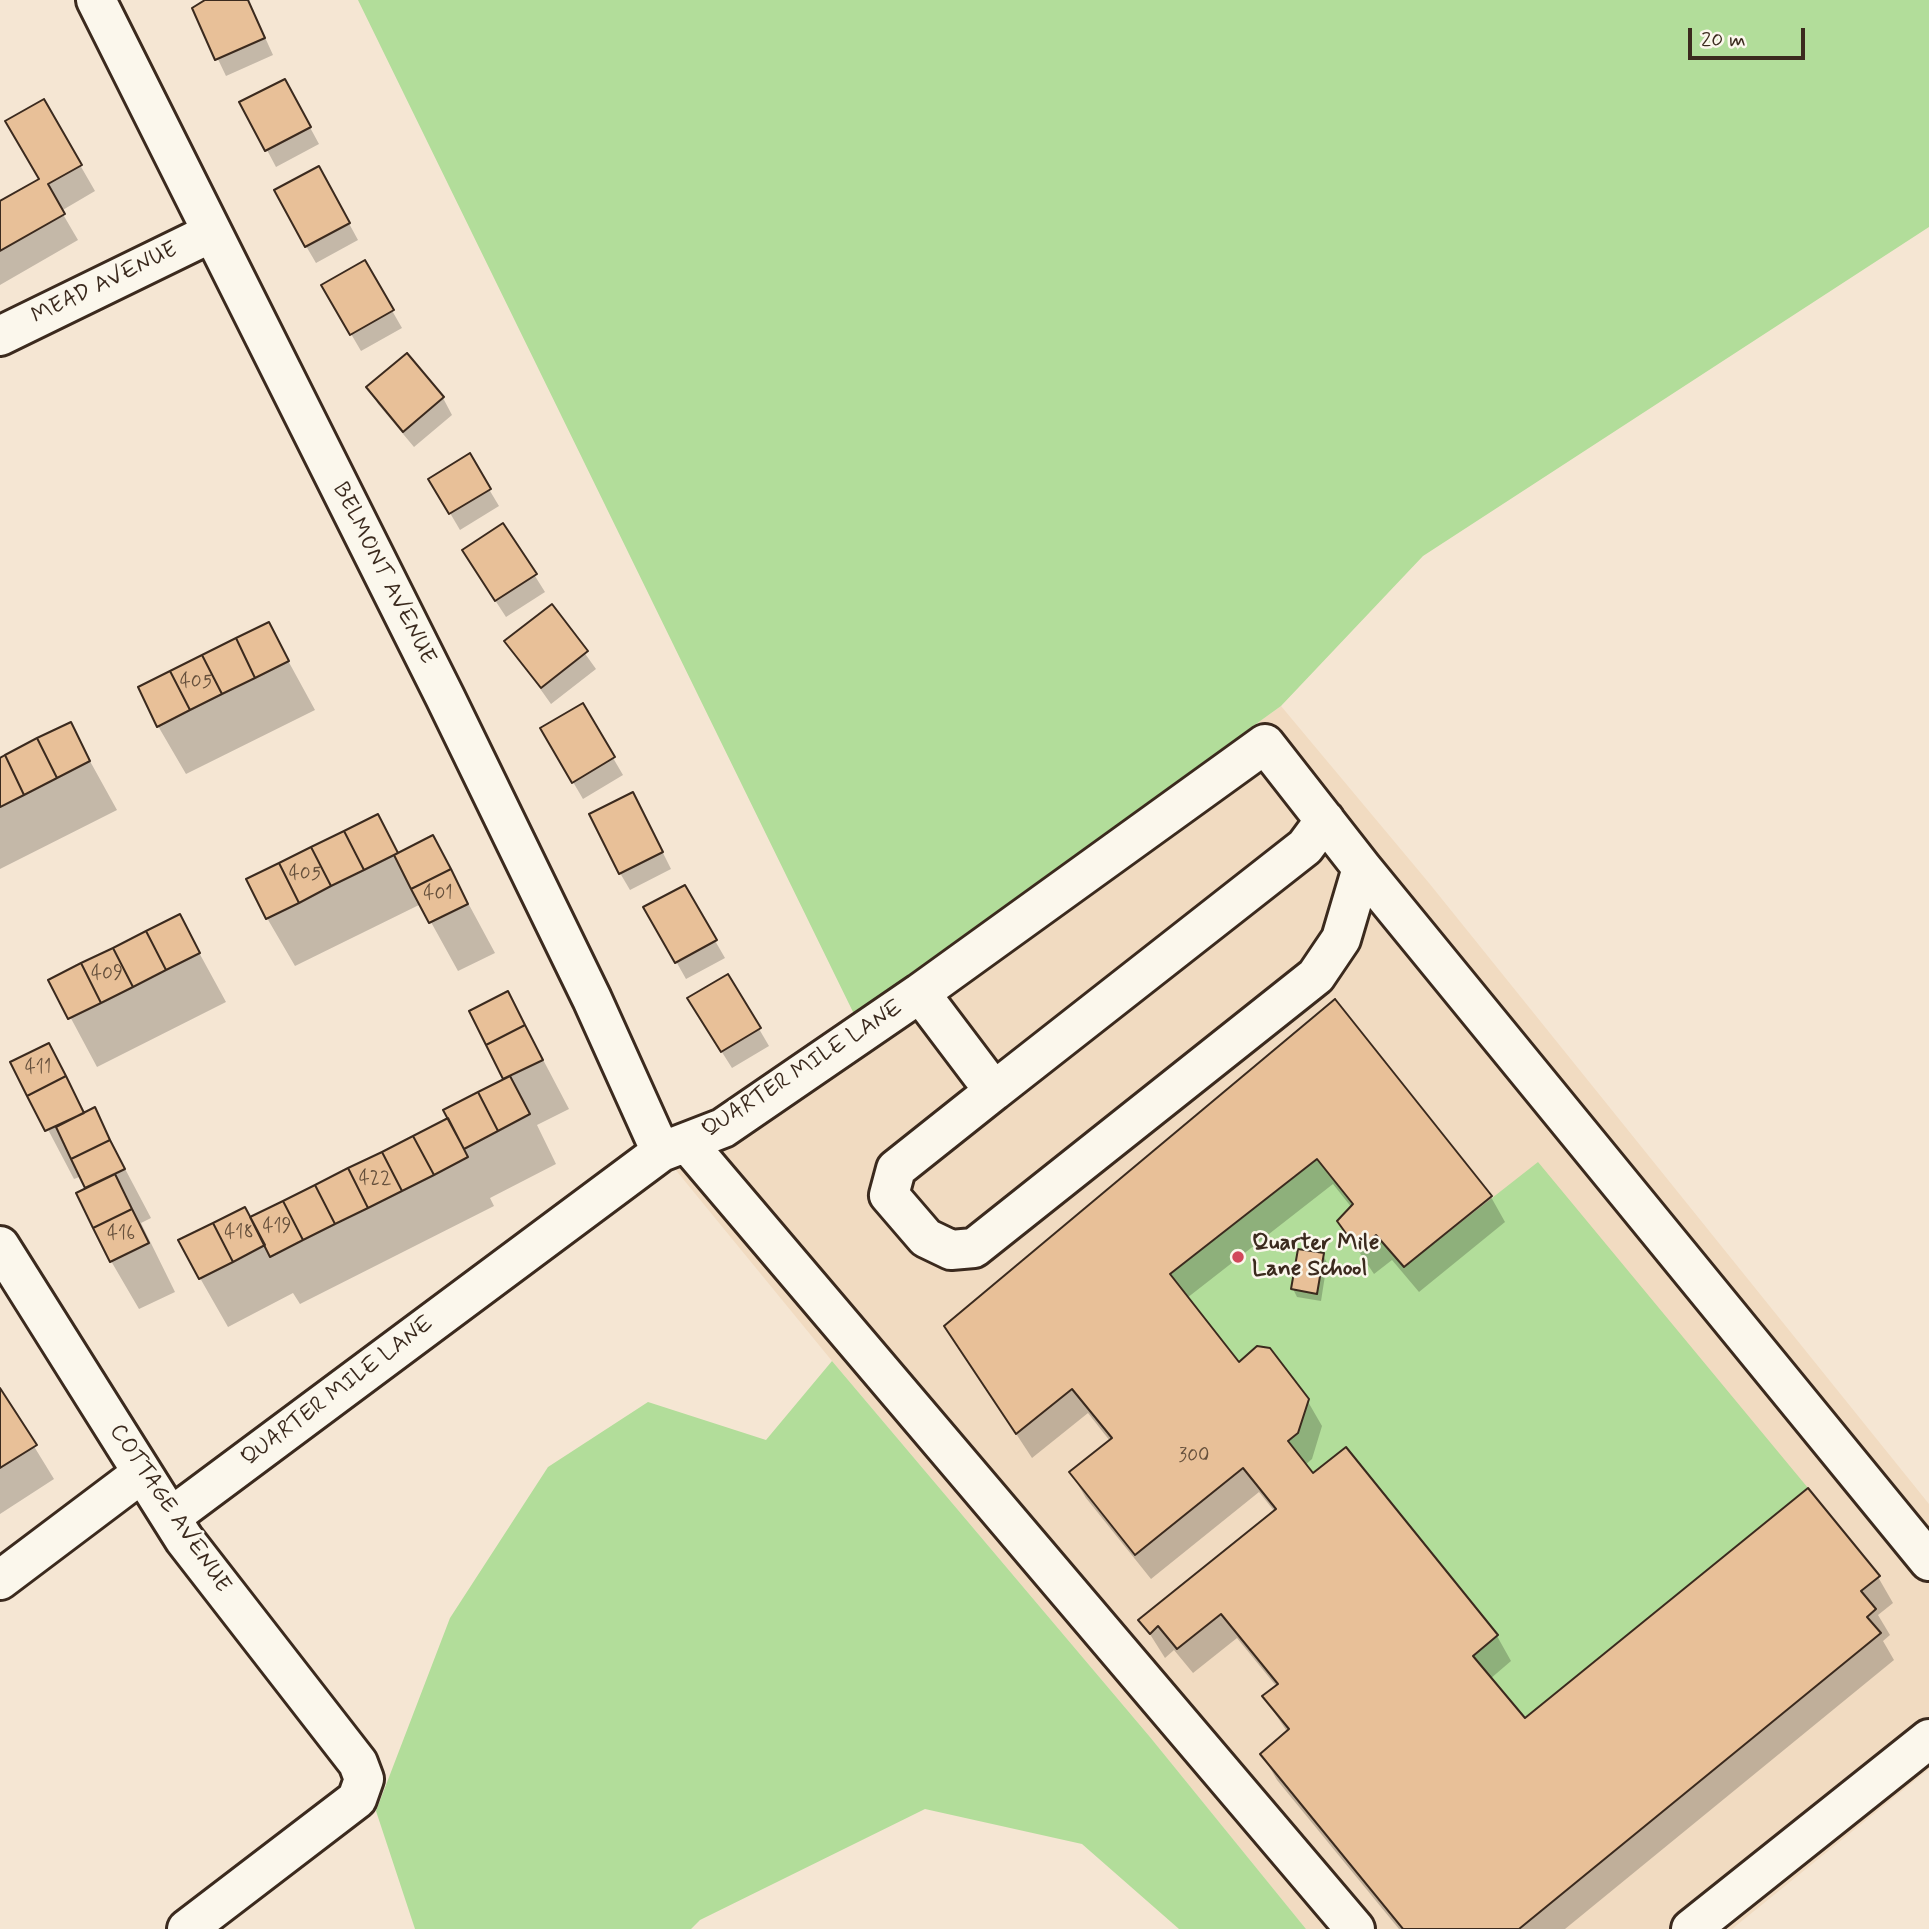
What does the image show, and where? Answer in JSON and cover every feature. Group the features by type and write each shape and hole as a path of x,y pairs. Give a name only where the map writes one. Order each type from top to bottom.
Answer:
{"street":[{"name":"BELMONT AVENUE","path":"96,0 592,999 675,1148 1355,1929"},
{"name":"MEAD AVENUE","path":"0,336 211,233"},
{"name":"QUARTER MILE LANE","path":"171,1517 675,1148 723,1128 920,993 1265,744 1325,820"},
{"path":"1362,868 1341,939 1316,976 974,1248 951,1250 926,1238 889,1195 896,1169 1305,847 1325,820 1929,1561"},
{"path":"920,993 994,1091"},
{"name":"COTTAGE AVENUE","path":"0,1246 184,1539 358,1763 364,1779 357,1799 187,1929"},
{"path":"0,1580 142,1473"},
{"path":"1691,1929 1929,1739"}],"shaded area":[{"name":"Quarter Mile Lane School","path":"1281,706 1429,883 1929,1504 1929,1769 1732,1929 1306,1929 1150,1737 832,1361 661,1152"}],"green space":[{"path":"358,0 1929,0 1929,227 1423,556 1281,706 854,1014"},
{"path":"1317,1159 1353,1204 1337,1221 1358,1250 1376,1235 1404,1267 1538,1162 1808,1488 1525,1718 1473,1656 1498,1635 1346,1447 1313,1473 1288,1441 1298,1433 1309,1399 1270,1348 1257,1346 1239,1362 1170,1274"},
{"path":"832,1361 1150,1737 1306,1929 1179,1929 1082,1844 925,1809 700,1920 691,1929 415,1929 376,1811 450,1618 548,1467 648,1402 766,1440"}],"building":[{"path":"205,0 248,0 265,38 215,60 192,8"},
{"path":"285,79 311,127 265,151 239,102"},
{"path":"44,99 82,165 48,184 65,214 0,251 0,201 39,179 5,121"},
{"path":"319,166 350,223 305,247 274,190"},
{"path":"365,260 394,310 350,335 321,285"},
{"path":"407,353 444,397 403,432 366,387"},
{"path":"470,453 491,489 449,514 428,479"},
{"path":"503,523 537,574 495,601 462,550"},
{"path":"552,604 588,651 541,688 504,641"},
{"path":"269,622 289,661 255,678 236,638"},
{"path":"236,638 255,678 222,694 202,655"},
{"path":"202,655 222,694 190,710 170,671"},
{"path":"170,671 190,710 157,727 138,687"},
{"path":"583,703 615,757 572,783 540,728"},
{"path":"71,722 90,761 57,778 37,738"},
{"path":"37,738 57,778 24,795 5,755"},
{"path":"5,755 24,795 0,807 0,758"},
{"path":"633,792 663,852 619,874 589,814"},
{"path":"378,814 398,853 364,870 344,831"},
{"path":"344,831 364,870 331,886 311,847"},
{"path":"433,835 451,869 411,889 394,855"},
{"path":"311,847 331,886 299,903 279,863"},
{"path":"279,863 299,903 266,919 246,879"},
{"path":"451,869 468,904 429,923 411,889"},
{"path":"685,885 717,940 675,963 643,907"},
{"path":"180,914 200,953 166,970 146,931"},
{"path":"146,931 166,970 133,987 113,948"},
{"path":"113,948 133,987 101,1003 81,963"},
{"path":"81,963 101,1003 68,1019 48,980"},
{"path":"728,974 761,1028 721,1052 687,998"},
{"path":"508,991 525,1025 486,1045 469,1011"},
{"path":"1335,999 1492,1196 1404,1267 1376,1235 1358,1250 1337,1221 1353,1204 1317,1159 1170,1274 1239,1362 1257,1346 1270,1348 1309,1399 1298,1433 1288,1441 1313,1473 1346,1447 1498,1635 1473,1656 1525,1718 1808,1488 1880,1576 1861,1591 1876,1609 1867,1617 1881,1633 1519,1929 1403,1929 1260,1754 1289,1729 1262,1696 1278,1684 1221,1614 1177,1649 1158,1626 1150,1634 1138,1620 1276,1509 1243,1468 1135,1555 1069,1472 1112,1438 1072,1389 1016,1434 944,1326"},
{"path":"525,1025 543,1060 503,1079 486,1045"},
{"path":"49,1043 66,1076 27,1096 10,1062"},
{"path":"66,1076 84,1113 45,1131 27,1096"},
{"path":"510,1076 530,1114 498,1131 478,1092"},
{"path":"478,1092 498,1131 464,1149 443,1110"},
{"path":"95,1107 110,1140 71,1159 56,1127"},
{"path":"448,1118 468,1157 434,1175 413,1136"},
{"path":"413,1136 434,1175 402,1191 382,1152"},
{"path":"110,1140 125,1169 85,1188 71,1159"},
{"path":"382,1152 402,1191 368,1208 348,1168"},
{"path":"348,1168 368,1208 335,1224 315,1185"},
{"path":"115,1174 132,1209 93,1228 76,1193"},
{"path":"315,1185 335,1224 303,1240 283,1201"},
{"path":"283,1201 303,1240 270,1257 250,1217"},
{"path":"245,1207 265,1245 233,1262 213,1223"},
{"path":"132,1209 149,1243 110,1262 93,1228"},
{"path":"213,1223 233,1262 199,1279 178,1240"},
{"path":"1298,1249 1324,1253 1317,1294 1291,1289"},
{"path":"0,1388 37,1445 0,1468"}],"place":[{"name":"Quarter Mile Lane School","path":"1238,1257"}]}
